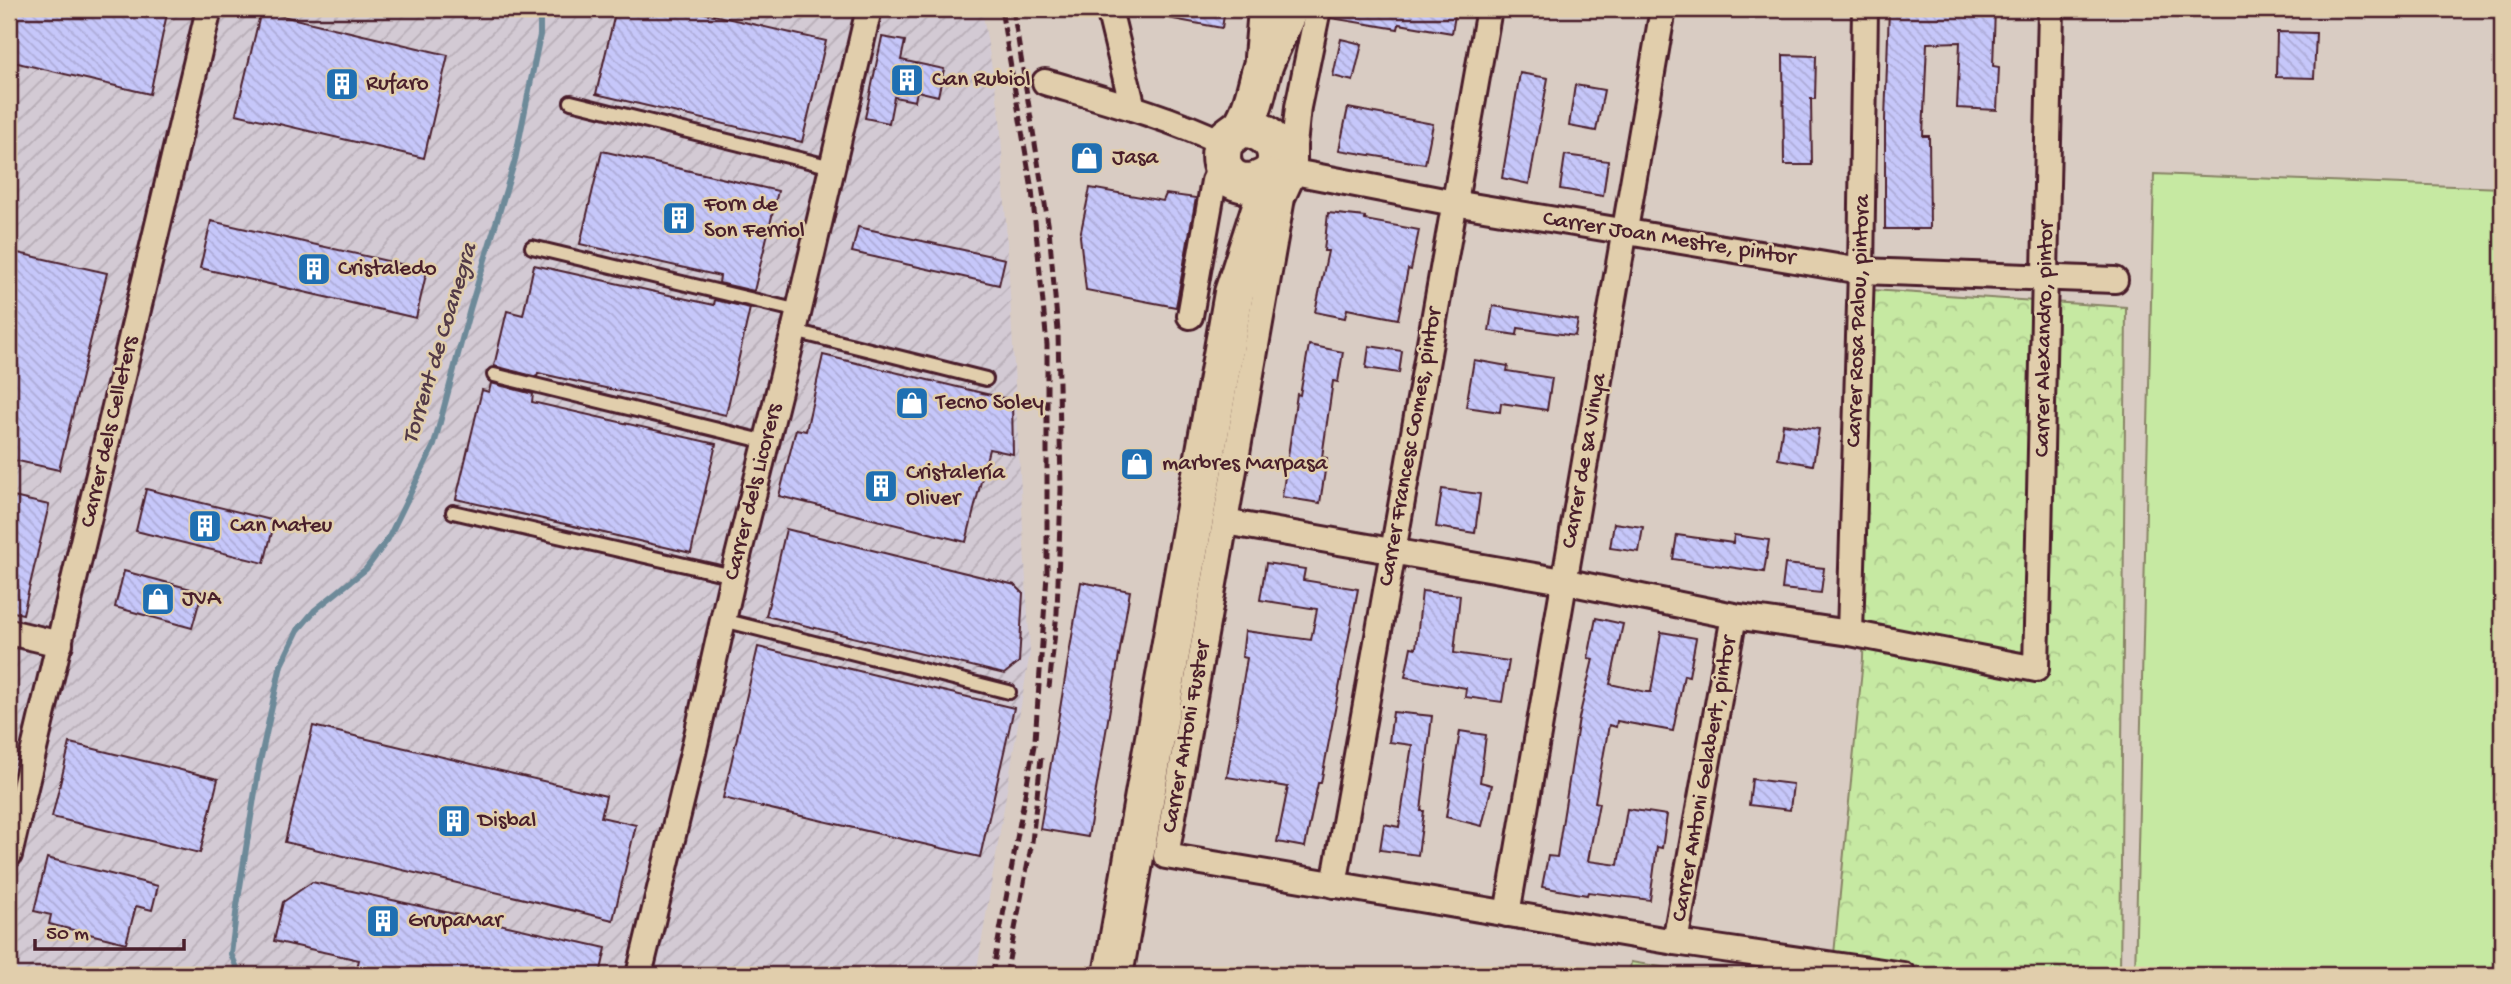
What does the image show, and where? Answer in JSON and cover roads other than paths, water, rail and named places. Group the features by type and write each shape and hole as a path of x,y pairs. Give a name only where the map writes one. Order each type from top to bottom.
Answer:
{"main road":[{"path":"1234,293 1232,272 1239,143 1265,63 1290,9"},
{"path":"1113,975 1234,293 1262,206 1280,175 1275,147 1239,143"}],"street":[{"name":"Carrer dels Celleters","path":"9,855 209,9"},
{"name":"Carrer dels Licorers","path":"639,975 869,9"},
{"path":"1109,9 1133,108"},
{"path":"1190,316 1214,181 1239,143 1261,9"},
{"name":"Carrer Antoni Fuster","path":"1318,9 1298,107 1294,145 1280,175 1282,198 1166,856 1675,942 1903,975"},
{"name":"Carrer Francesc Comes, pintor","path":"1334,885 1489,9"},
{"name":"Carrer de sa Vinya","path":"1507,914 1663,9"},
{"name":"Carrer Rosa Palou, pintora","path":"1850,633 1861,271 1865,9"},
{"name":"Carrer Alexandro, pintor","path":"1850,633 2036,669 2051,9"},
{"path":"1045,82 1239,143"},
{"name":"Carrer Joan Mestre, pintor","path":"1280,175 1861,271 2047,277"},
{"path":"2047,277 2115,280"},
{"path":"1225,522 1563,581 1734,616 1850,633"},
{"name":"Carrer Antoni Gelabert, pintor","path":"1675,942 1734,616"},
{"path":"9,632 60,644"}],"lane":[{"path":"571,103 832,167"},
{"path":"532,247 796,321 986,379"},
{"path":"494,375 767,442"},
{"path":"453,512 733,576"},
{"path":"723,620 1009,692"}],"waterway":[{"name":"Torrent de Coanegra","path":"240,975 231,954 237,906 259,766 281,665 298,630 315,610 366,569 388,539 434,445 470,309 515,160 540,35 540,9"}],"railway":[{"path":"992,975 1035,740 1047,575 1047,345 1032,190 1001,9"},
{"path":"1013,9 1049,229 1058,331 1061,489 1057,613 1049,688"},
{"path":"1006,975 1032,842 1041,758"}],"place":[{"name":"Can Rubiol","path":"907,80"},
{"name":"Rufaro","path":"342,84"},
{"name":"Jasa","path":"1087,158"},
{"name":"Forn de Son Ferriol","path":"679,218"},
{"name":"Cristaledo","path":"314,269"},
{"name":"Tecno Soley","path":"912,403"},
{"name":"marbres Marpasa","path":"1137,464"},
{"name":"Cristalería Oliver","path":"881,486"},
{"name":"Can Mateu","path":"205,526"},
{"name":"JVA","path":"158,599"},
{"name":"Disbal","path":"454,821"},
{"name":"GrupaMar","path":"383,921"}]}
